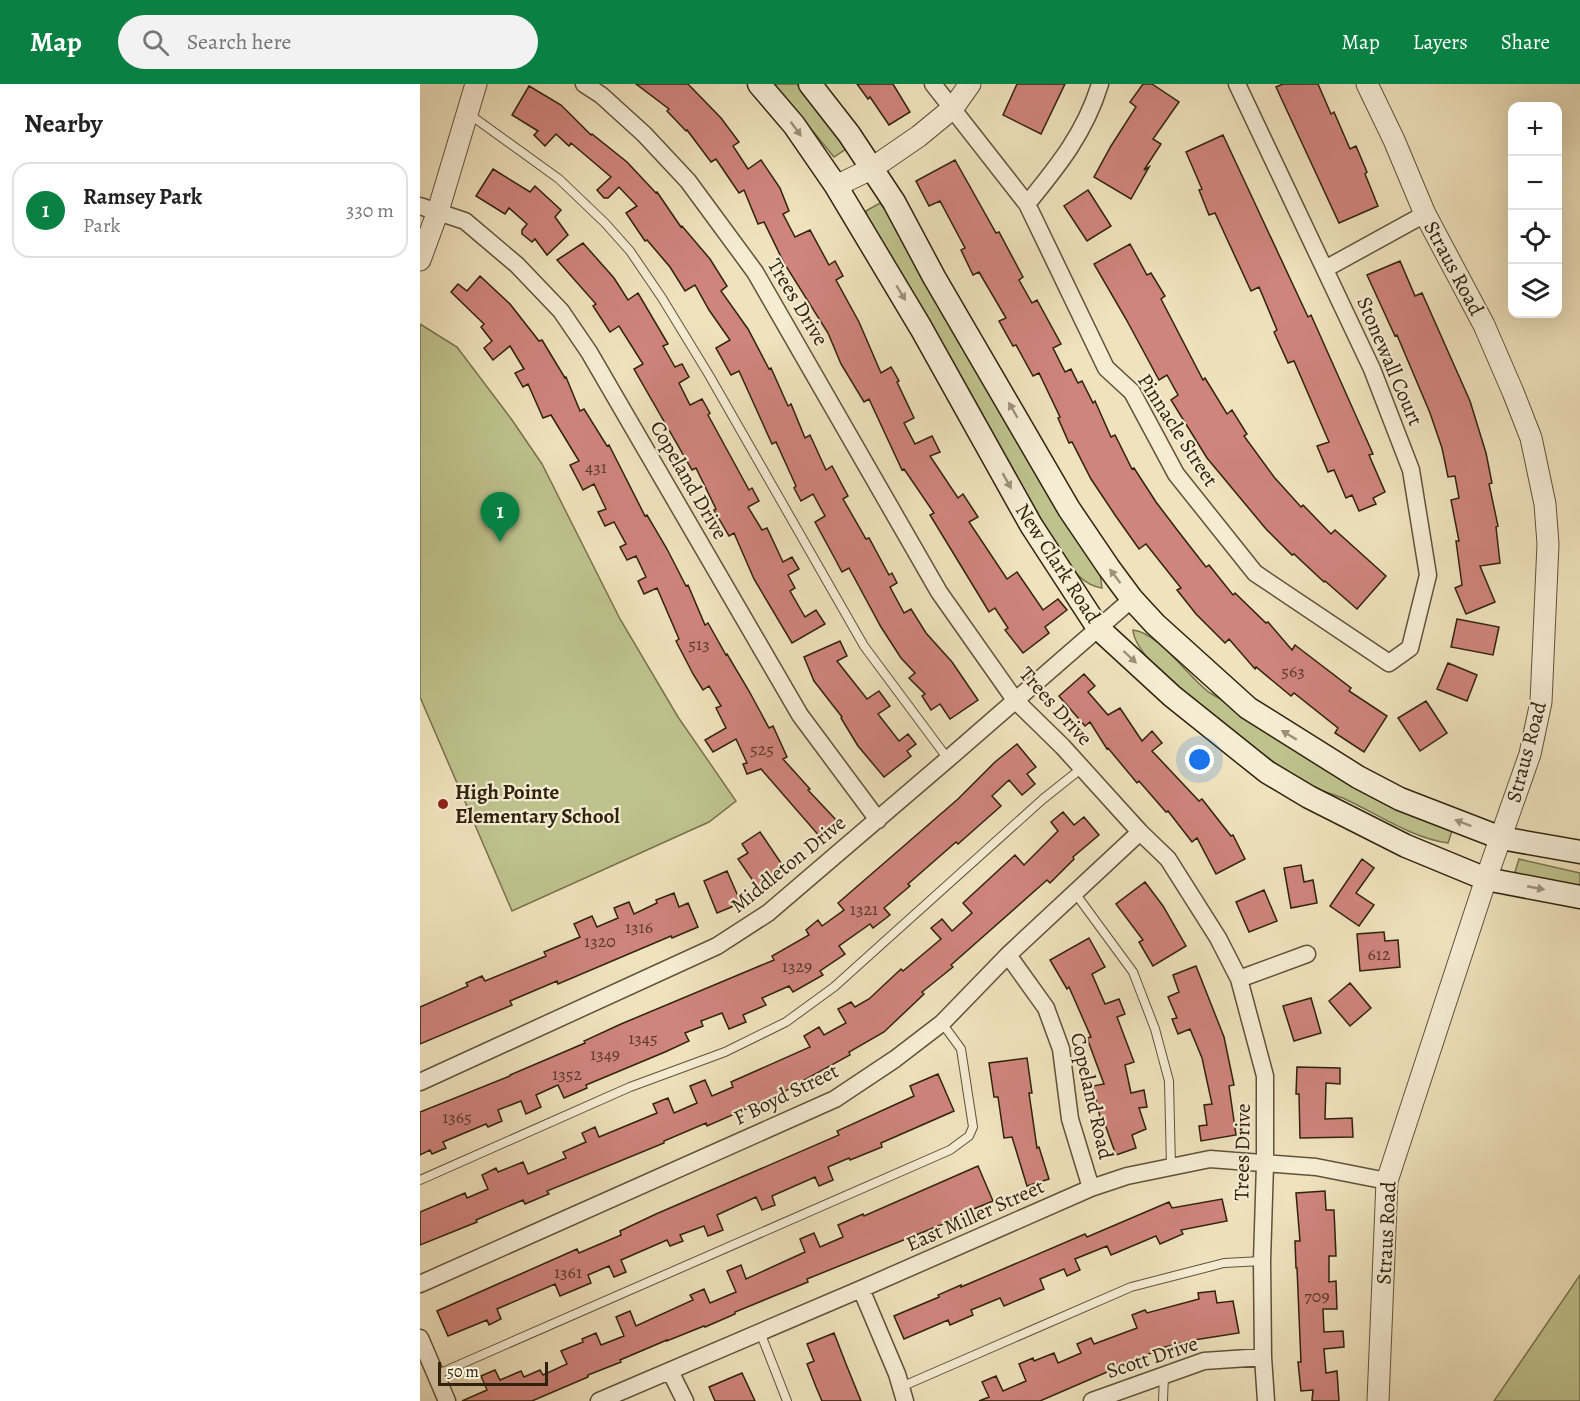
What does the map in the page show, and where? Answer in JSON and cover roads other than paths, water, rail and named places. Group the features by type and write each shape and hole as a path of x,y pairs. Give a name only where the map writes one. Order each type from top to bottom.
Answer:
{"main road":[{"name":"New Clark Road","path":"759,84 794,124 836,186 921,327 1031,525 1098,628 1172,696 1266,772 1309,797 1406,846 1486,879 1580,897"},
{"name":"New Clark Road","path":"810,84 849,134 894,202 934,277 1069,508 1131,599 1155,624 1248,708 1358,777 1400,799 1501,838 1580,852"}],"street":[{"path":"420,260 429,209 476,84"},
{"name":"Trees Drive","path":"584,84 601,95 644,134 688,181 755,272 939,592 1016,700 1171,864 1218,938 1239,979 1265,1076 1266,1164 1262,1261 1266,1401"},
{"name":"Pinnacle Street","path":"933,84 1027,204 1106,368 1132,392 1176,474 1255,573 1389,663"},
{"path":"836,186 871,169 918,136 952,108 970,84"},
{"path":"1027,204 1063,160 1092,111 1100,84"},
{"name":"Stonewall Court","path":"1237,84 1372,369 1411,470 1428,575 1410,648 1389,663"},
{"name":"Straus Road","path":"1367,84 1394,140 1425,214 1485,325 1513,392 1531,438 1545,504 1548,544 1541,702 1530,754 1486,879 1387,1180 1378,1401"},
{"name":"Copeland Drive","path":"429,209 465,221 517,265 561,310 589,352 800,715 878,820"},
{"path":"1325,269 1425,214"},
{"name":"Middleton Drive","path":"420,1082 717,946 768,913 1131,599"},
{"name":"F Boyd Street","path":"420,1284 835,1099 895,1059 942,1023 1008,955 1140,832"},
{"path":"1239,979 1307,954"},
{"name":"Copeland Road","path":"1008,955 1046,1008 1061,1049 1071,1119 1091,1188"},
{"name":"East Miller Street","path":"599,1401 1091,1188 1128,1176 1210,1159 1316,1167 1387,1180"},
{"path":"861,1289 897,1374 903,1394"},
{"path":"420,1338 447,1401"},
{"name":"Scott Drive","path":"1092,1401 1204,1361 1263,1357"},
{"path":"670,1371 685,1401"}],"lane":[{"path":"467,113 559,179 605,223 630,251 709,375 864,646 948,759"},
{"path":"420,1180 630,1087 725,1052 786,1022 834,987 1043,799 1082,768"},
{"path":"1076,893 1133,972 1155,1029 1169,1082 1171,1167"},
{"path":"436,1375 950,1150 969,1136 972,1127 961,1049 942,1023"},
{"path":"903,1394 1131,1287 1224,1263 1262,1261"},
{"path":"760,1332 787,1401"},
{"path":"1163,1401 1164,1375"}],"place":[{"name":"Ramsey Park","path":"500,542"},
{"name":"High Pointe Elementary School","path":"443,804"}]}
